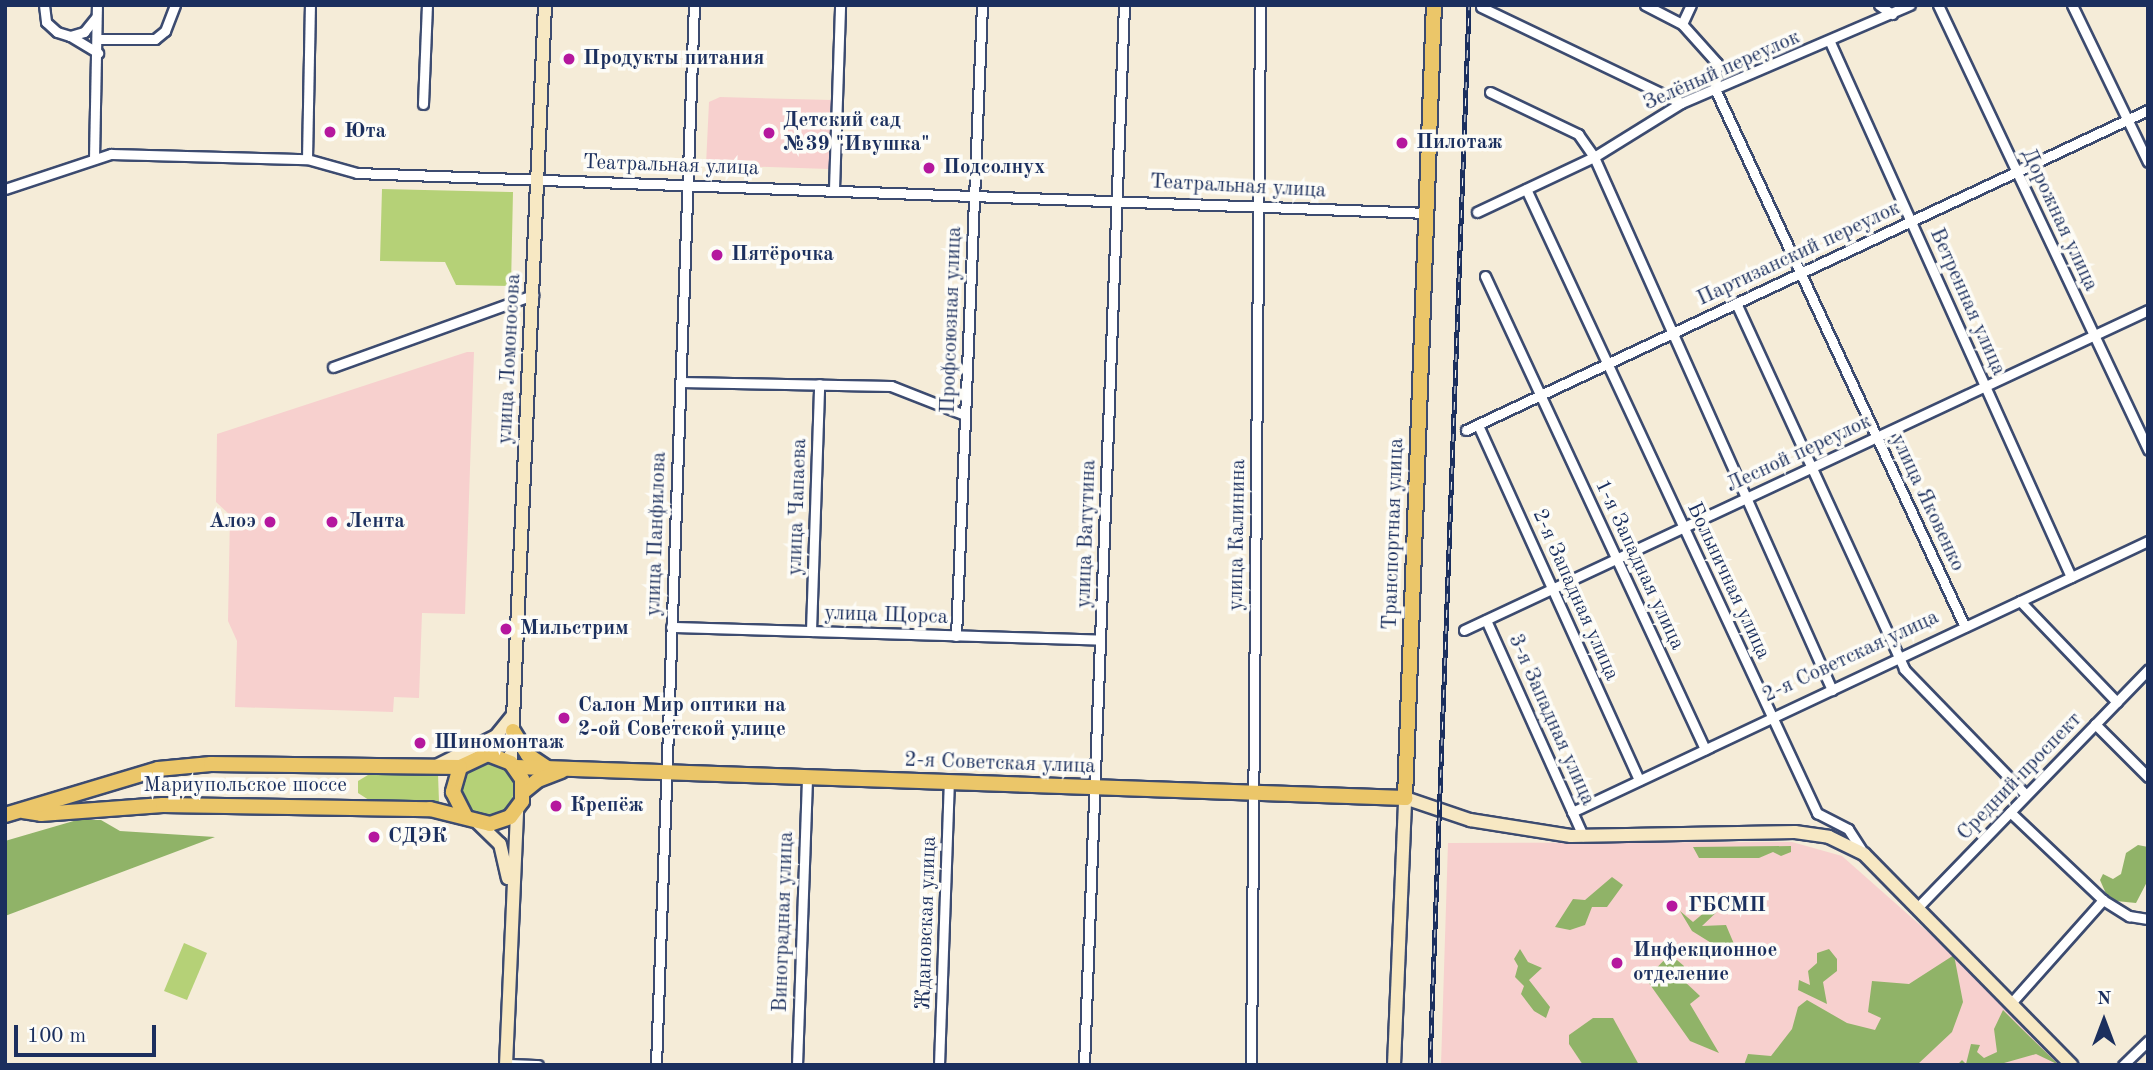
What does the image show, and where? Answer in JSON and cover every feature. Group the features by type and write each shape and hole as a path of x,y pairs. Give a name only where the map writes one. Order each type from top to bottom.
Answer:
{"main road":[{"name":"Транспортная улица","path":"1405,797 1434,5"},
{"path":"513,731 528,755 547,767"},
{"path":"481,754 495,754 514,765 523,792 517,810 497,823 472,820 453,792 460,767 481,754"},
{"name":"Мариупольское шоссе","path":"5,815 158,769 267,762 460,767"},
{"name":"2-я Советская улица","path":"514,765 807,780 1405,797"},
{"name":"2-я Советская улица","path":"523,792 550,774 593,768"},
{"name":"Мариупольское шоссе","path":"23,811 41,814 163,805 430,809 472,820"}],"street":[{"path":"44,5 46,22 57,32 70,36 98,53"},
{"path":"98,39 155,39 165,31 175,5"},
{"path":"307,159 310,5"},
{"path":"423,104 427,5"},
{"name":"улица Ломоносова","path":"514,765 513,715 545,5"},
{"name":"улица Панфилова","path":"656,1065 694,5"},
{"path":"834,189 840,5"},
{"name":"Профсоюзная улица","path":"957,636 982,5"},
{"name":"улица Ватутина","path":"1084,1065 1124,5"},
{"name":"улица Калинина","path":"1251,1065 1259,5"},
{"path":"1645,5 1682,24 1717,63 1715,89"},
{"path":"1682,24 1691,5"},
{"path":"1879,5 1892,14"},
{"name":"Зелёный переулок","path":"1477,212 1594,157 1681,103 1830,42 1910,5"},
{"name":"Дорожная улица","path":"1938,5 2148,450"},
{"path":"2072,5 2148,162"},
{"path":"70,36 84,32 94,22 98,7"},
{"path":"94,159 98,7"},
{"path":"1481,7 1681,103"},
{"name":"Ветренная улица","path":"1830,42 2071,577"},
{"name":"улица Яковенко","path":"1715,89 1965,627"},
{"path":"1490,92 1578,134 1594,157 1832,690"},
{"name":"Партизанский переулок","path":"1466,430 2148,110"},
{"name":"Театральная улица","path":"5,189 111,154 307,159 357,173 1117,198 1427,213"},
{"name":"Больничная улица","path":"1526,189 1770,719 1817,813 1848,829 1864,854 2071,1065"},
{"name":"1-я Западная улица","path":"1485,276 1705,749"},
{"path":"333,367 533,295"},
{"path":"1736,303 1899,658 2026,795"},
{"name":"Лесной переулок","path":"1464,630 2148,310"},
{"path":"680,382 891,386 965,415"},
{"name":"улица Чапаева","path":"811,631 819,384"},
{"name":"2-я Западная улица","path":"1478,425 1639,780"},
{"name":"2-я Советская улица","path":"1572,812 2148,541"},
{"path":"2020,601 2117,702"},
{"name":"3-я Западная улица","path":"1486,620 1583,836"},
{"name":"улица Щорса","path":"671,627 1100,640"},
{"name":"Средний проспект","path":"1917,908 2148,670"},
{"path":"435,766 496,736 513,715"},
{"path":"2095,724 2148,777"},
{"name":"Виноградная улица","path":"797,1065 807,780"},
{"name":"Ждановская улица","path":"939,1065 949,783"},
{"path":"1405,797 1521,831 1583,836 1795,832 1829,837 1864,854"},
{"name":"Транспортная улица","path":"1394,1065 1405,797"},
{"path":"517,810 506,1064 538,1065"},
{"path":"2010,812 2102,900 2129,916 2148,919"},
{"path":"472,820 492,834 503,853 511,913"},
{"path":"2012,1002 2102,900"},
{"path":"2123,1065 2148,1041"}],"shaded area":[{"name":"Детский сад №39 \"Ивушка\"","path":"720,97 832,100 829,169 706,165 709,102"},
{"path":"467,352 474,352 465,614 422,613 419,698 394,697 393,712 235,707 237,641 228,621 230,515 216,502 217,434"},
{"name":"ГБСМП","path":"1792,842 1842,856 1954,955 2063,1065 1441,1065 1448,843"}],"green space":[{"path":"382,189 513,192 511,286 456,285 445,262 380,261"},
{"path":"492,762 502,766 510,774 514,789 510,804 502,812 482,816 472,812 464,804 460,784 464,774 472,766"},
{"path":"373,772 438,774 439,802 372,802 358,793 358,781"},
{"path":"77,820 101,820 120,831 215,837 5,916 5,841"},
{"path":"2138,845 2148,847 2148,880 2136,903 2116,901 2107,896 2100,880 2103,874 2113,879 2121,874 2126,853"},
{"path":"1791,846 1791,852 1781,856 1773,852 1759,858 1699,858 1693,847"},
{"path":"1612,877 1623,885 1607,907 1592,907 1585,925 1570,930 1555,927 1573,899 1585,900"},
{"path":"1712,906 1722,907 1702,926 1726,925 1737,951 1729,954 1692,931 1680,911 1693,922"},
{"path":"184,943 207,953 187,1000 164,991"},
{"path":"1520,949 1528,962 1542,968 1529,980 1550,1007 1546,1018 1534,1011 1521,994 1524,986 1515,977 1518,966 1514,959"},
{"path":"1829,949 1837,959 1837,971 1823,982 1827,1004 1798,990 1799,980 1810,985 1808,971 1817,963 1817,953"},
{"path":"1670,954 1684,966 1683,980 1700,996 1690,1004 1719,1053 1690,1041 1646,979"},
{"path":"1954,955 1963,1002 1952,1032 1918,1064 1744,1065 1748,1054 1771,1056 1792,1029 1798,1007 1807,1000 1847,1023 1875,1030 1881,1018 1868,1012 1872,981 1909,984"},
{"path":"2003,1010 2059,1065 2036,1054 1997,1065 1957,1065 1962,1060 1966,1064 1971,1044 1980,1045 1977,1052 1984,1058 1997,1052 1994,1029"},
{"path":"1593,1018 1613,1018 1639,1065 1583,1065 1569,1044 1569,1035"}],"railway":[{"path":"1430,1065 1469,5"}],"place":[{"name":"Продукты питания","path":"569,59"},
{"name":"Юта","path":"330,132"},
{"name":"Детский сад №39 \"Ивушка\"","path":"769,133"},
{"name":"Пилотаж","path":"1402,143"},
{"name":"Подсолнух","path":"929,168"},
{"name":"Пятёрочка","path":"717,255"},
{"name":"Алоэ","path":"270,522"},
{"name":"Лента","path":"332,522"},
{"name":"Мильстрим","path":"506,629"},
{"name":"Салон Мир оптики на 2-ой Советской улице","path":"564,718"},
{"name":"Шиномонтаж","path":"420,743"},
{"name":"Крепёж","path":"556,806"},
{"name":"СДЭК","path":"374,837"},
{"name":"ГБСМП","path":"1672,906"},
{"name":"Инфекционное отделение","path":"1617,963"}]}
